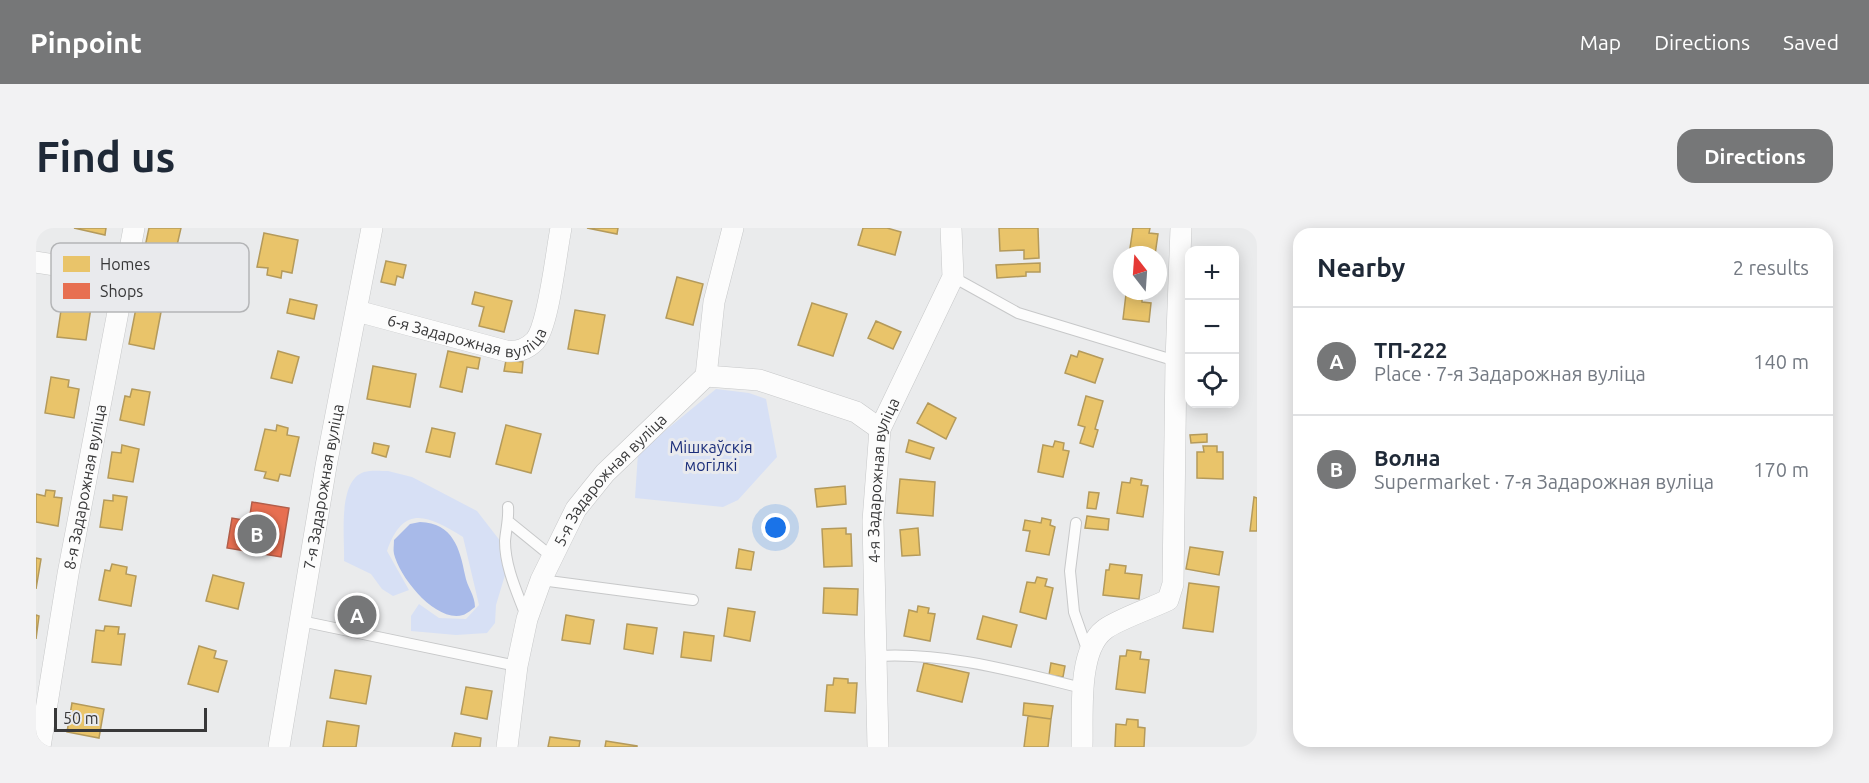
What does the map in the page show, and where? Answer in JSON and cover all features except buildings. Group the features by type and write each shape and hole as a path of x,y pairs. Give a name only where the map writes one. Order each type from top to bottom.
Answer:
{"street":[{"name":"8-я Задарожная вуліца","path":"131,243 134,228"},
{"name":"7-я Задарожная вуліца","path":"279,747 326,466 372,228"},
{"name":"6-я Задарожная вуліца","path":"357,311 506,351 520,352 536,340 544,321 561,228"},
{"path":"733,228 714,302 706,376 759,380 856,412 880,429"},
{"name":"4-я Задарожная вуліца","path":"878,747 873,520 880,429 953,277 951,228"},
{"path":"1082,747 1083,688 1088,653 1104,630 1168,600 1173,584 1176,361 1181,228"},
{"path":"36,262 51,264"},
{"name":"8-я Задарожная вуліца","path":"40,747 69,574 118,312"},
{"name":"5-я Задарожная вуліца","path":"507,747 517,666 527,619 541,580 576,509 605,473 706,376"}],"lane":[{"path":"953,277 1018,314 1176,361"},
{"path":"508,507 509,522 505,539 508,565 527,619"},
{"path":"509,522 552,556"},
{"path":"1076,523 1070,571 1074,612 1088,653"},
{"path":"541,580 693,600"},
{"path":"301,621 517,666"},
{"path":"877,656 907,654 972,663 1083,688"}],"green space":[{"name":"Мішкаўскія могілкі","path":"716,389 749,393 766,399 777,457 738,500 723,507 635,498 638,453"},
{"path":"388,471 412,477 477,511 501,542 505,575 496,605 495,623 487,633 456,635 411,631 411,616 419,604 439,618 466,619 479,605 463,537 439,524 418,518 409,520 401,526 387,551 409,590 393,596 382,589 371,574 344,561 344,511 350,486 355,477 364,472"}],"water":[{"path":"420,522 440,527 453,539 457,547 475,603 475,607 465,614 453,616 431,606 411,586 398,564 394,552 394,540 410,524"}],"place":[{"name":"Волна","path":"257,534"},
{"name":"ТП-222","path":"357,615"}]}
